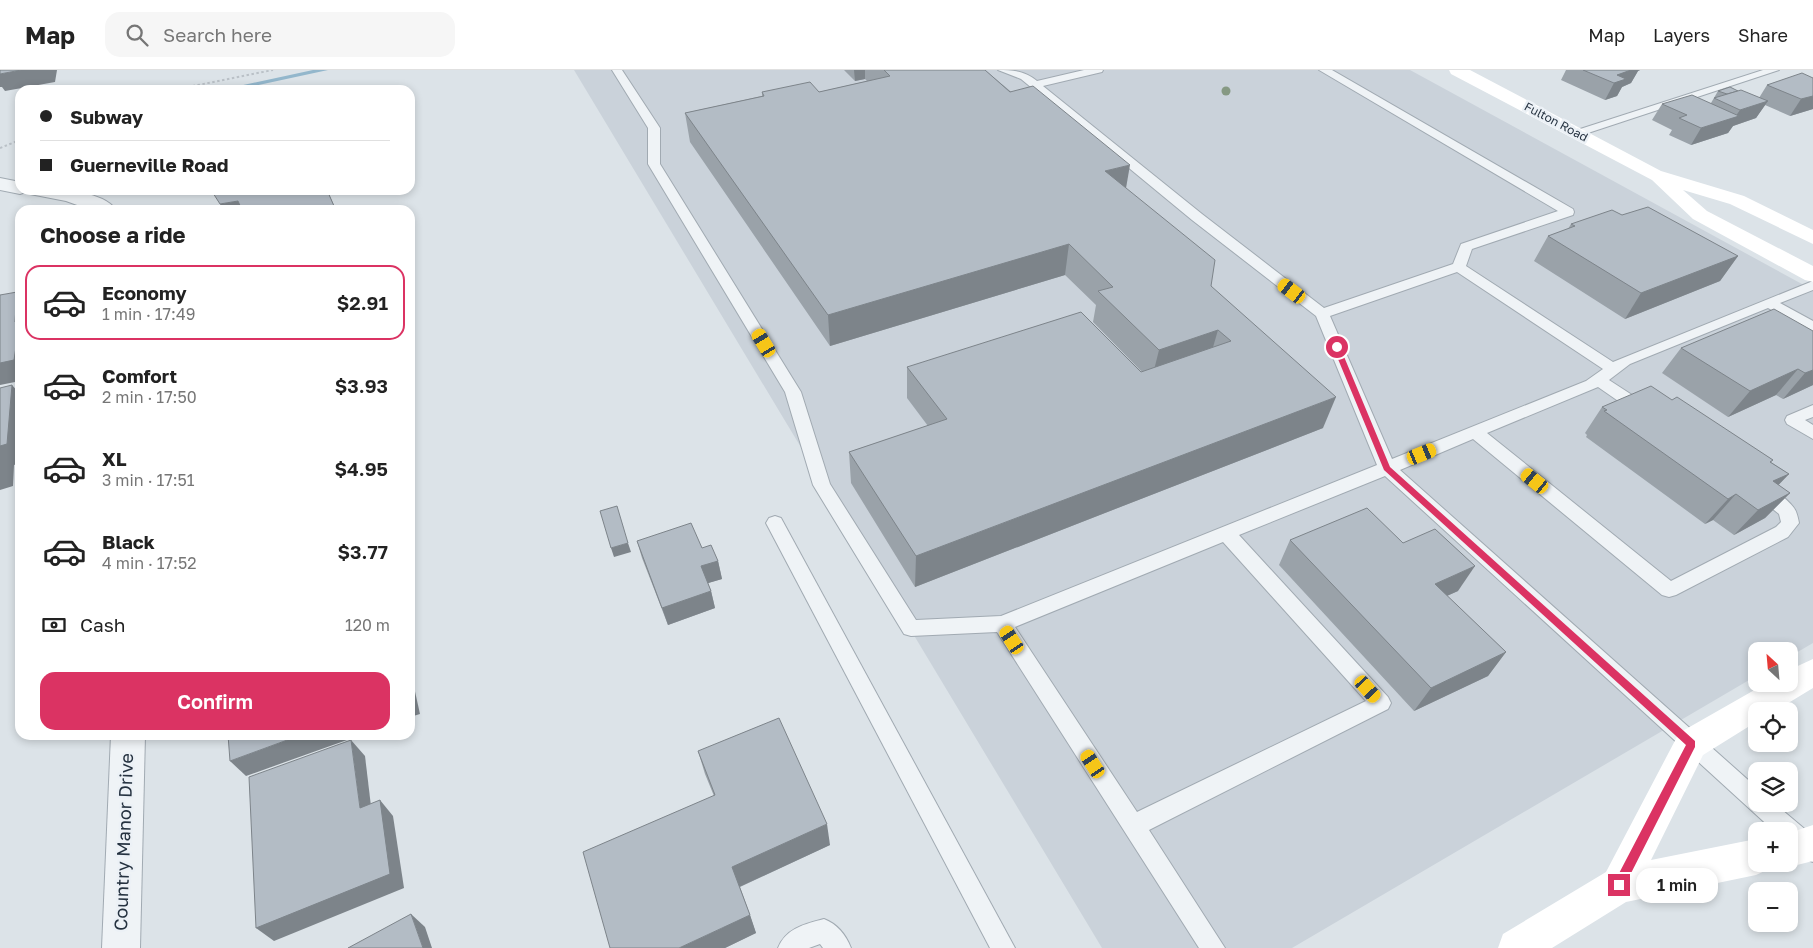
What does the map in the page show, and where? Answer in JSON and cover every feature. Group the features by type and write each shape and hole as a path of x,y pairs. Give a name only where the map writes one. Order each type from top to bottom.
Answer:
{"main road":[{"name":"Fulton Road","path":"1457,70 1654,175 1700,215 1813,275"},
{"name":"Fulton Road","path":"1654,175 1737,200 1813,238"},
{"path":"1619,885 1692,744 1813,672"},
{"path":"1517,948 1619,885 1748,859"}],"street":[{"path":"0,184 15,187"},
{"path":"68,195 91,201 98,205"},
{"name":"Country Manor Drive","path":"121,948 128,740"}],"lane":[{"path":"617,70 654,128 654,164 794,392 822,485 911,628 1002,624 1591,385 1625,361 1813,285"},
{"path":"1003,70 1024,77 1204,223 1322,314 1387,468 1748,794"},
{"path":"1034,85 1098,70"},
{"path":"1324,70 1568,212 1466,247 1459,267"},
{"path":"1578,133 1774,70"},
{"path":"1322,314 1459,267"},
{"path":"1459,267 1613,369"},
{"path":"1769,303 1813,327"},
{"path":"1598,380 1655,418"},
{"path":"1813,410 1793,420 1813,433"},
{"path":"1475,432 1669,590 1782,532 1790,524 1787,511 1783,506 1746,480"},
{"path":"775,523 1003,948"},
{"path":"1133,826 1381,703 1227,534"},
{"path":"1002,624 1213,948"},
{"path":"1768,812 1805,847"},
{"path":"790,948 803,937 824,931 839,948"}],"path":[{"path":"199,85 274,70"},
{"path":"0,148 15,142"}],"shaded area":[{"path":"574,70 1410,70 1813,290 1813,643 1798,652 1798,642 1748,642 1748,681 1292,948 1102,948"}],"building":[{"path":"0,70 21,70 0,74"},
{"path":"884,70 985,70 1010,92 1033,86 1130,165 1105,171 1215,260 1211,286 1336,397 916,556 849,452 947,419 907,367 1081,312 1141,372 1231,341 1218,330 1159,350 1098,291 1113,287 1069,244 828,315 685,113 764,96 762,92 810,82 819,92 890,76"},
{"path":"1583,70 1631,70 1617,75 1626,79 1614,83"},
{"path":"1802,73 1813,78 1813,96 1801,99 1767,85"},
{"path":"1730,87 1738,91 1727,94 1718,91"},
{"path":"1741,90 1768,101 1740,110 1714,98"},
{"path":"1692,95 1739,116 1701,128 1679,118 1687,115 1662,104"},
{"path":"214,195 329,195 334,205 240,205 238,201 220,204"},
{"path":"1648,207 1738,256 1641,293 1548,236 1575,226 1571,224 1612,210 1622,215"},
{"path":"15,292 14,360 0,363 0,295"},
{"path":"1774,309 1813,331 1813,370 1805,373 1798,369 1750,391 1681,348"},
{"path":"12,385 7,444 0,446 0,388"},
{"path":"1651,386 1672,400 1677,397 1773,460 1770,462 1789,474 1773,481 1790,493 1758,510 1736,494 1728,499 1604,411 1607,410 1602,407"},
{"path":"617,506 628,543 611,548 600,511"},
{"path":"1367,508 1403,543 1435,529 1475,566 1435,584 1506,652 1431,688 1290,540"},
{"path":"691,523 702,548 711,545 718,561 701,566 711,591 662,608 637,541"},
{"path":"779,718 827,824 732,867 750,915 679,948 610,948 583,852 715,795 698,751"},
{"path":"228,740 287,740 230,761"},
{"path":"351,740 360,808 380,800 390,874 256,928 249,777"},
{"path":"411,914 423,948 348,948"}],"waterway":[{"path":"249,85 324,70"}],"route":[{"path":"1337,347 1387,468 1692,744 1619,885"}]}
